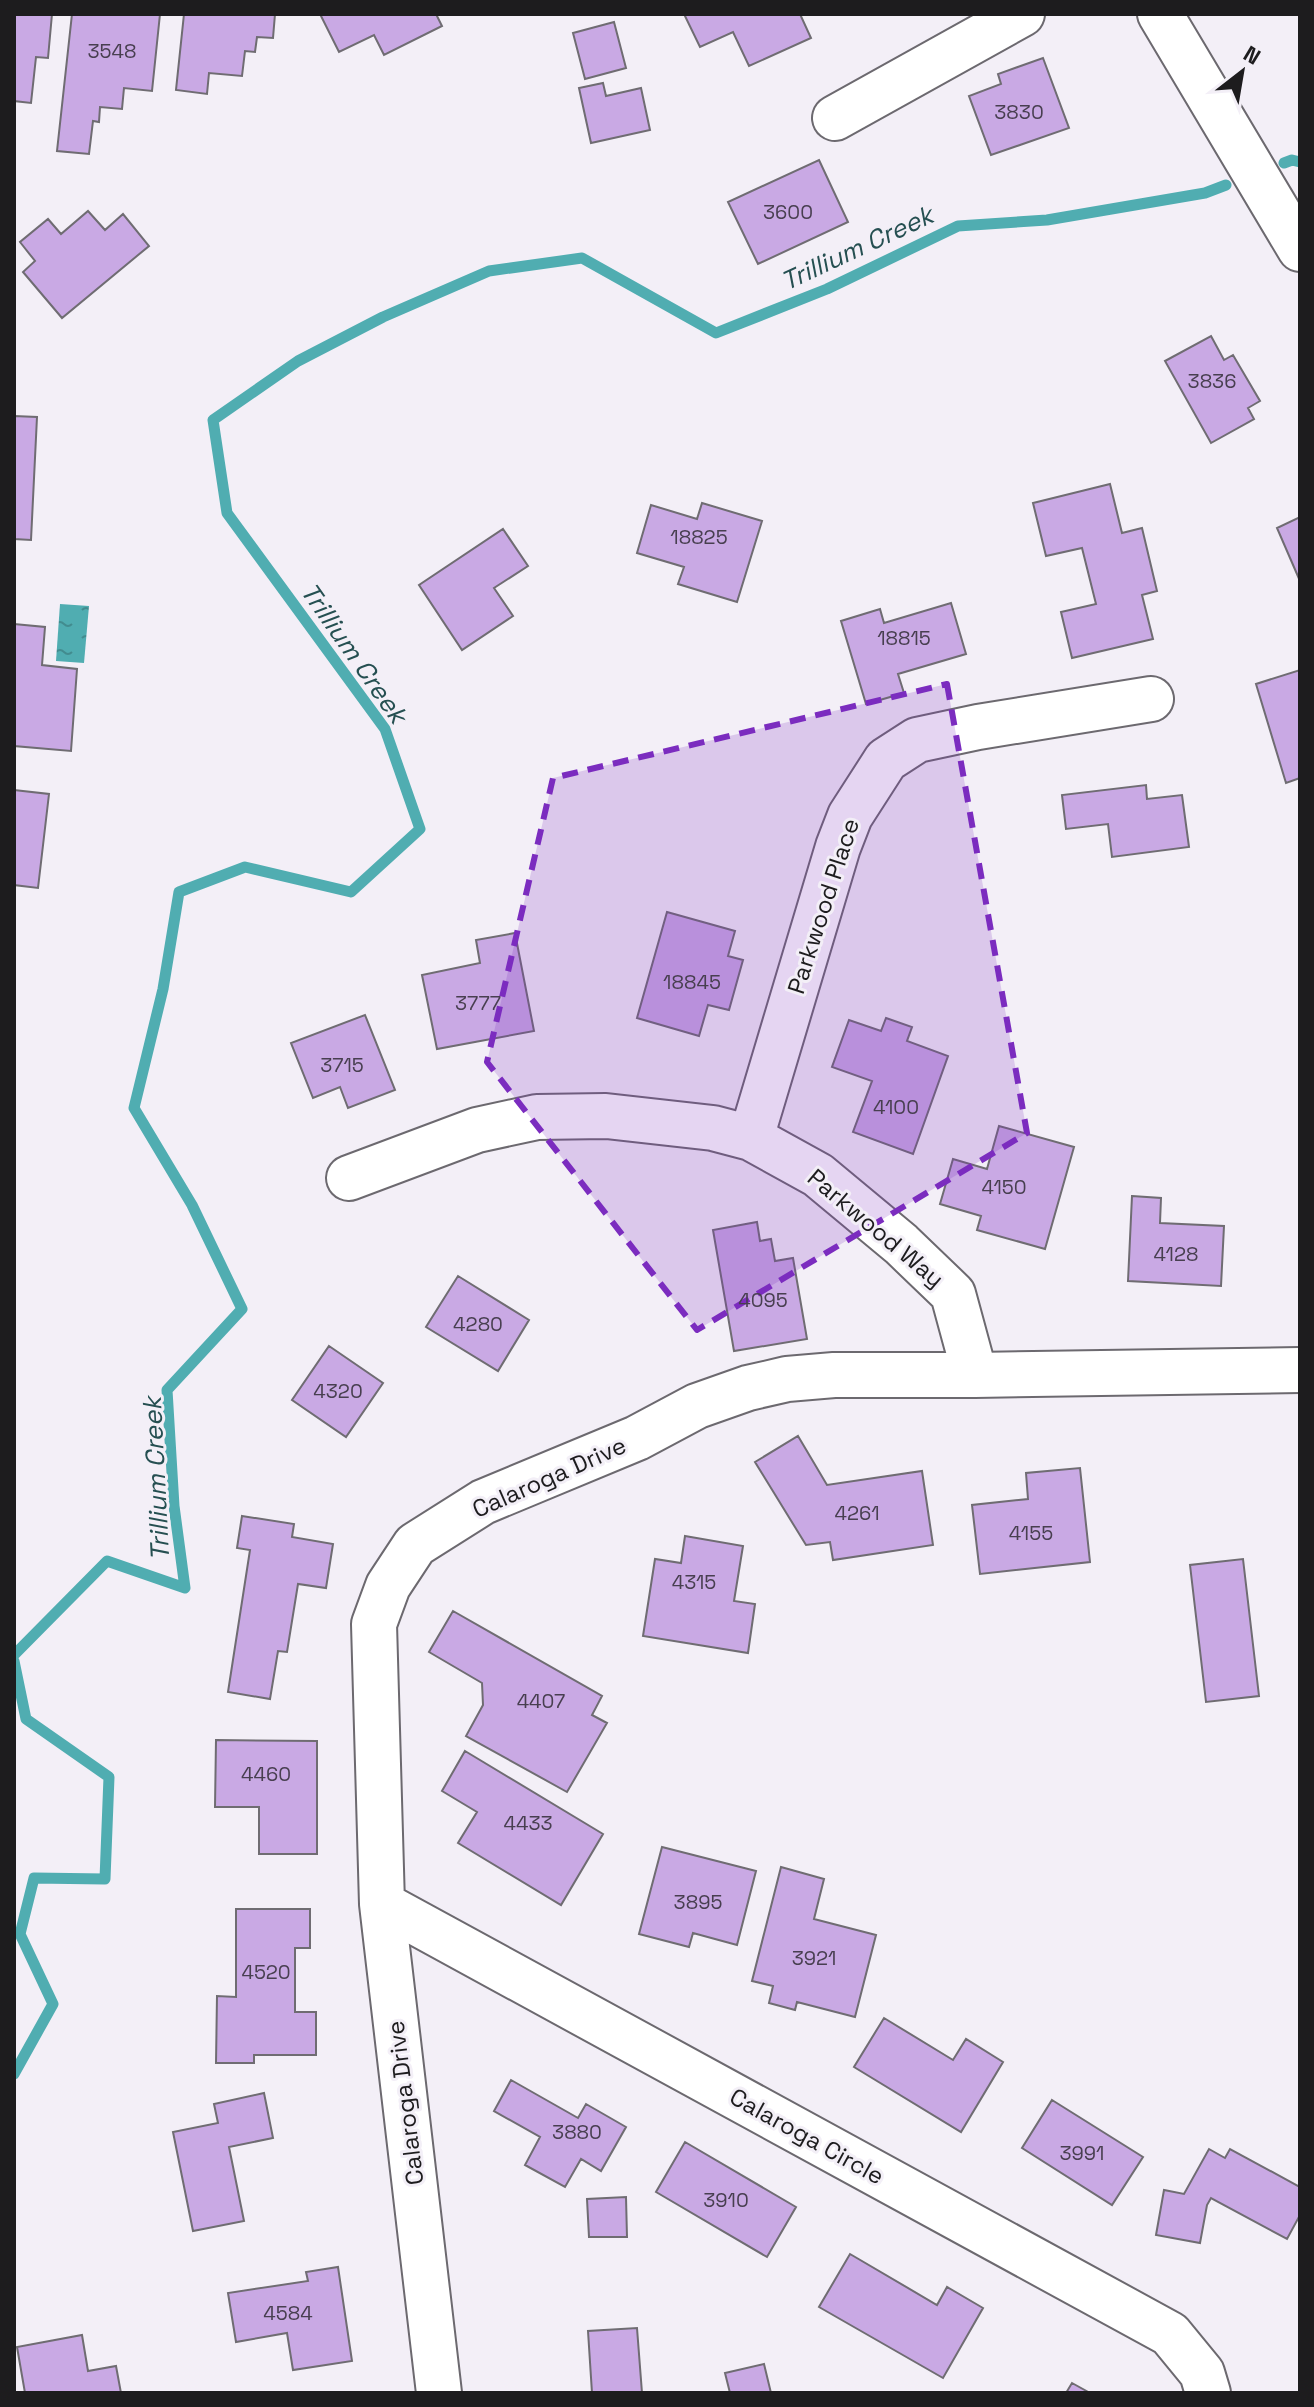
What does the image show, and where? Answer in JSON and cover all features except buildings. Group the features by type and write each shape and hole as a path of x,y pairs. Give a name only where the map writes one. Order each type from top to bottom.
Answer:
{"street":[{"path":"835,118 1022,14"},
{"path":"1160,14 1300,249"},
{"name":"Parkwood Place","path":"751,1138 838,847 850,816 886,760 917,740 1151,699"},
{"name":"Parkwood Way","path":"349,1178 477,1130 537,1117 606,1116 713,1128 751,1138 818,1175 901,1244 953,1294 975,1375"},
{"name":"Calaroga Drive","path":"439,2393 382,1904 374,1624 388,1586 415,1545 483,1502 637,1438 697,1406 748,1388 787,1379 834,1375 1300,1370"},
{"name":"Calaroga Circle","path":"382,1904 1170,2334 1202,2373 1208,2393"}],"highlighted area":[{"path":"947,684 1027,1133 697,1330 487,1062 553,778"}],"water":[{"path":"60,604 89,606 84,663 56,661"}],"waterway":[{"name":"Trillium Creek","path":"1284,163 1292,160 1300,162"},
{"name":"Trillium Creek","path":"14,1655 107,1561 185,1588 174,1506 167,1390 242,1309 192,1205 134,1108 163,989 179,892 245,867 351,892 420,829 385,729 227,513 213,420 298,361 383,317 489,271 582,258 716,333 827,289 958,226 1047,220 1205,193 1226,185"},
{"name":"Trillium Creek","path":"14,1661 26,1719 109,1777 105,1879 34,1878 20,1934 53,2004 14,2074"}]}
